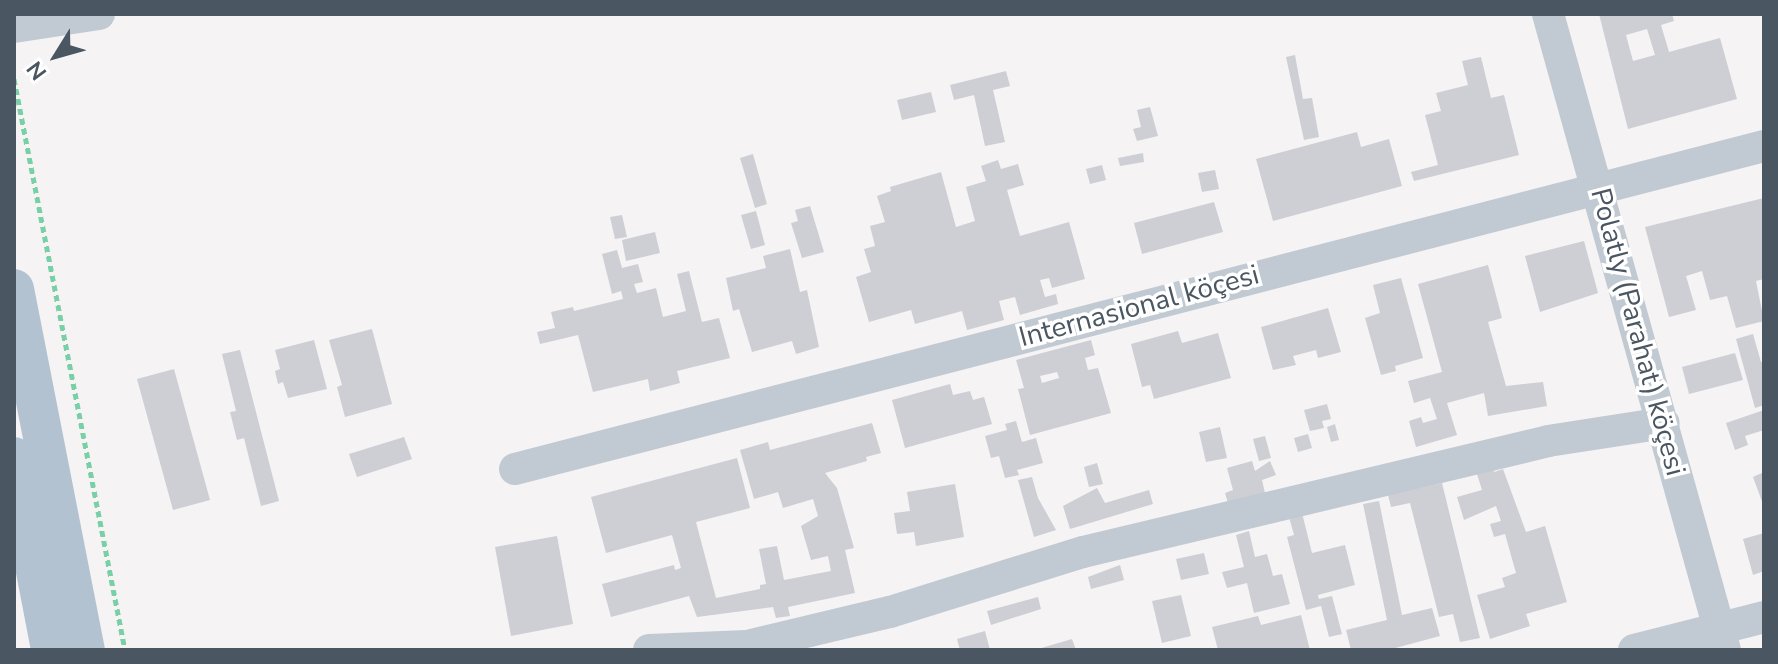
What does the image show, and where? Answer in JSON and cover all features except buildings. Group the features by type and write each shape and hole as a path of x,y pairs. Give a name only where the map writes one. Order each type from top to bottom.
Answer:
{"main road":[{"path":"14,289 85,650"},
{"path":"14,457 51,650"}],"street":[{"path":"14,27 99,14"},
{"name":"Polatly (Parahat) köçesi","path":"1548,14 1599,187 1722,640"},
{"name":"Internasional köçesi","path":"515,469 1764,146"},
{"path":"649,650 747,646 890,612 1098,548 1548,441 1664,423"},
{"path":"1634,650 1722,640 1764,617"}],"path":[{"path":"14,79 125,650"}]}
